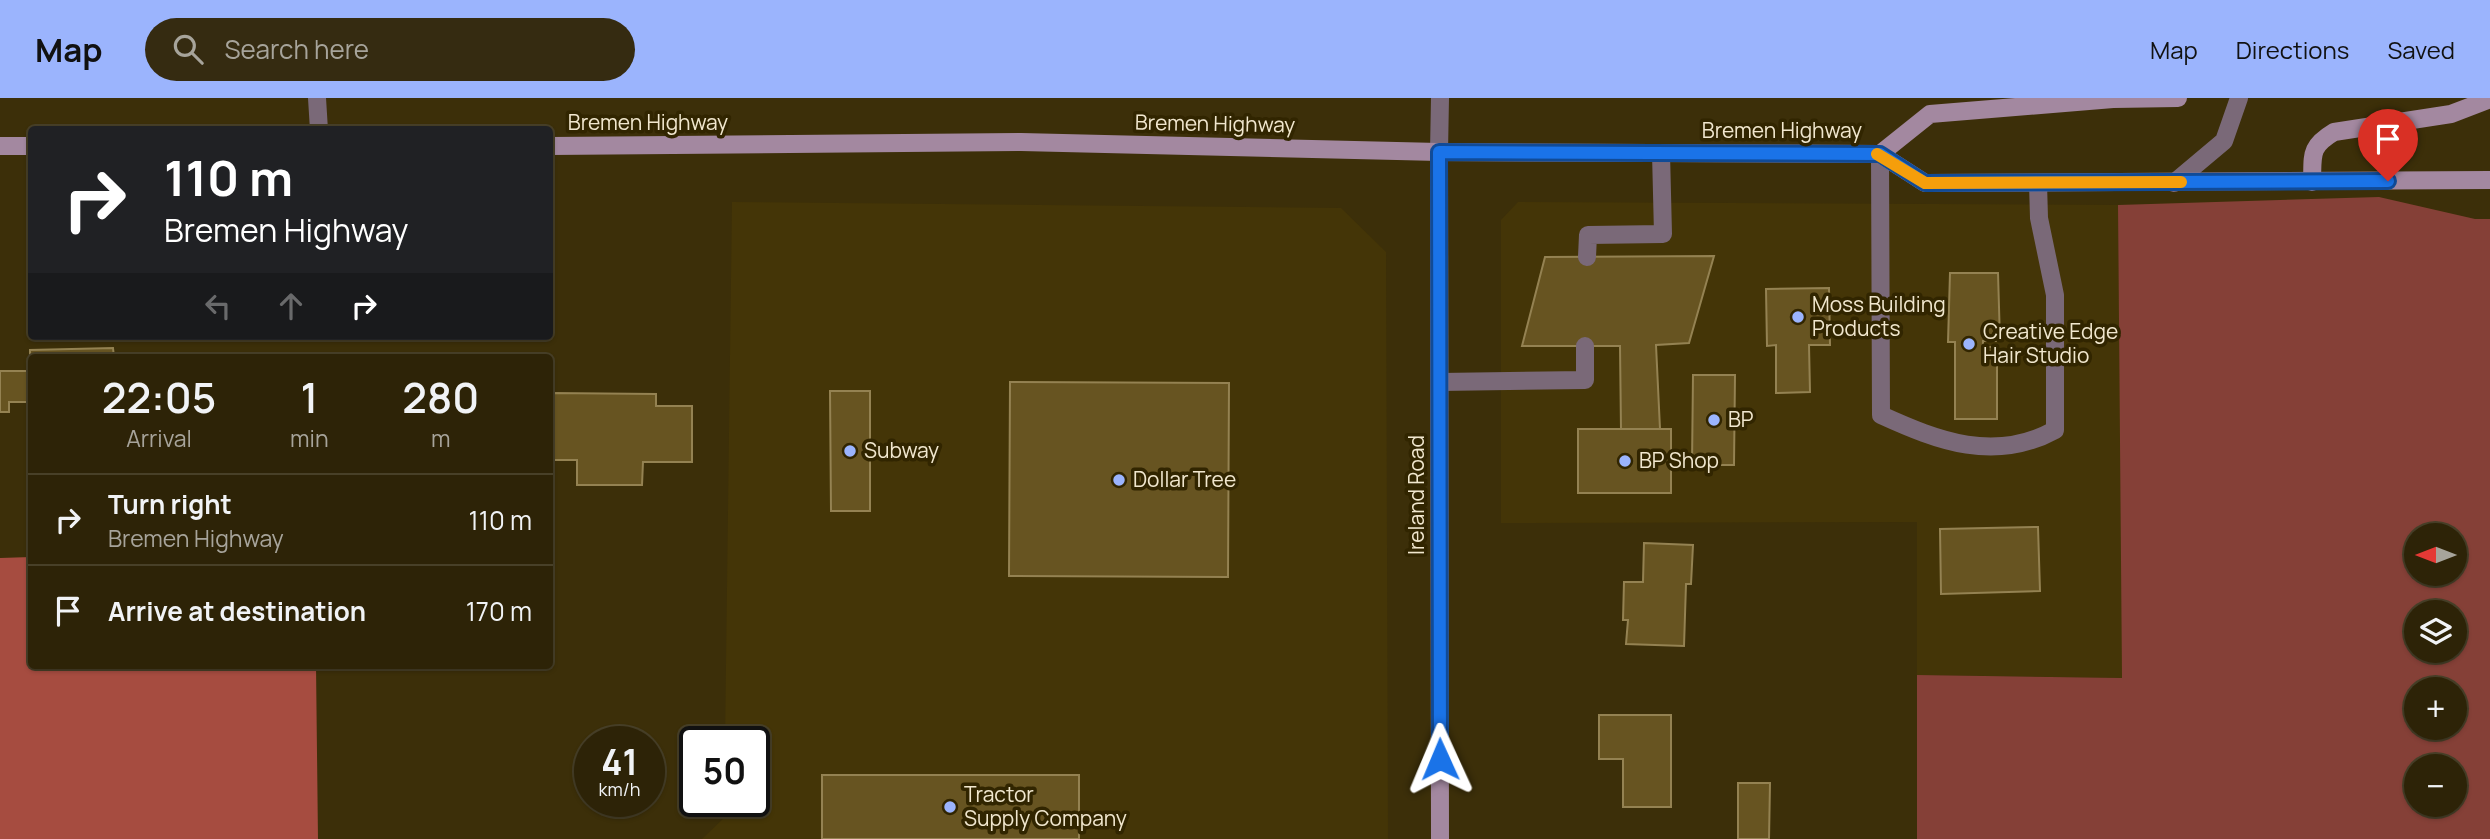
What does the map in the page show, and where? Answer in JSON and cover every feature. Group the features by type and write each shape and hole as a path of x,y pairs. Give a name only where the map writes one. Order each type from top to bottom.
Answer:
{"main road":[{"name":"Bremen Highway","path":"1880,154 1930,114 2114,99 2178,98"},
{"path":"2312,182 2313,154 2319,141 2334,132 2451,114 2490,99"},
{"name":"Bremen Highway","path":"553,146 1021,142 1439,152 1880,154 1925,183 2490,180"},
{"path":"0,146 28,146"},
{"name":"Ireland Road","path":"1439,152 1440,839"}],"street":[{"path":"317,98 319,126"},
{"path":"1439,152 1440,98"},
{"path":"2174,183 2224,141 2239,98"},
{"path":"1587,257 1588,235 1663,234 1661,153"},
{"path":"1880,154 1881,415 1942,440 1976,446 2011,446 2035,441 2055,430 2055,295 2039,218 2038,183"},
{"path":"1440,382 1585,380 1585,346"}],"shaded area":[{"path":"2379,197 2475,219 2490,219 2490,839 1917,839 1917,675 2122,678 2118,205"},
{"path":"732,202 1341,208 1386,252 1388,839 702,839 724,817 770,817 770,726 725,726"},
{"path":"1518,202 2118,205 2123,678 1917,675 1917,522 1501,523 1501,220"},
{"path":"28,557 28,669 316,669 318,839 0,839 0,558"}],"building":[{"path":"1714,256 1689,343 1656,345 1660,429 1621,429 1620,346 1522,346 1545,257"},
{"name":"Creative Edge Hair Studio","path":"1950,273 1998,273 2000,341 1983,341 1983,347 1997,347 1997,419 1955,419 1955,342 1948,342"},
{"name":"Moss Building Products","path":"1829,288 1830,345 1809,345 1810,392 1776,393 1776,345 1767,346 1766,289"},
{"path":"113,348 114,354 30,354 30,350"},
{"path":"0,371 28,371 28,402 9,402 9,412 0,412"},
{"name":"BP","path":"1693,375 1735,375 1734,465 1692,465"},
{"name":"Dollar Tree","path":"1010,382 1229,383 1228,577 1009,576"},
{"name":"Subway","path":"830,391 870,391 870,511 831,511"},
{"path":"553,393 656,394 656,406 692,406 692,462 643,462 642,485 577,485 577,460 553,460"},
{"name":"BP Shop","path":"1578,429 1671,429 1671,493 1578,493"},
{"path":"2038,527 2040,591 1941,594 1940,529"},
{"path":"1644,543 1693,545 1691,584 1686,584 1684,646 1626,644 1628,620 1623,620 1624,582 1643,582"},
{"path":"1599,715 1671,715 1671,807 1623,807 1623,759 1599,759"},
{"name":"Tractor Supply Company","path":"822,775 1079,775 1079,839 822,839"},
{"path":"1738,783 1770,783 1769,839 1738,839"}],"slow traffic":[{"path":"1877,154 1925,183 2181,182"}],"place":[{"name":"Moss Building Products","path":"1798,317"},
{"name":"Creative Edge Hair Studio","path":"1969,344"},
{"name":"BP","path":"1714,420"},
{"name":"Subway","path":"850,451"},
{"name":"BP Shop","path":"1625,461"},
{"name":"Dollar Tree","path":"1119,480"},
{"name":"Tractor Supply Company","path":"950,807"}],"route":[{"path":"1440,759 1439,152 1880,154 1925,183 2388,181"}]}
